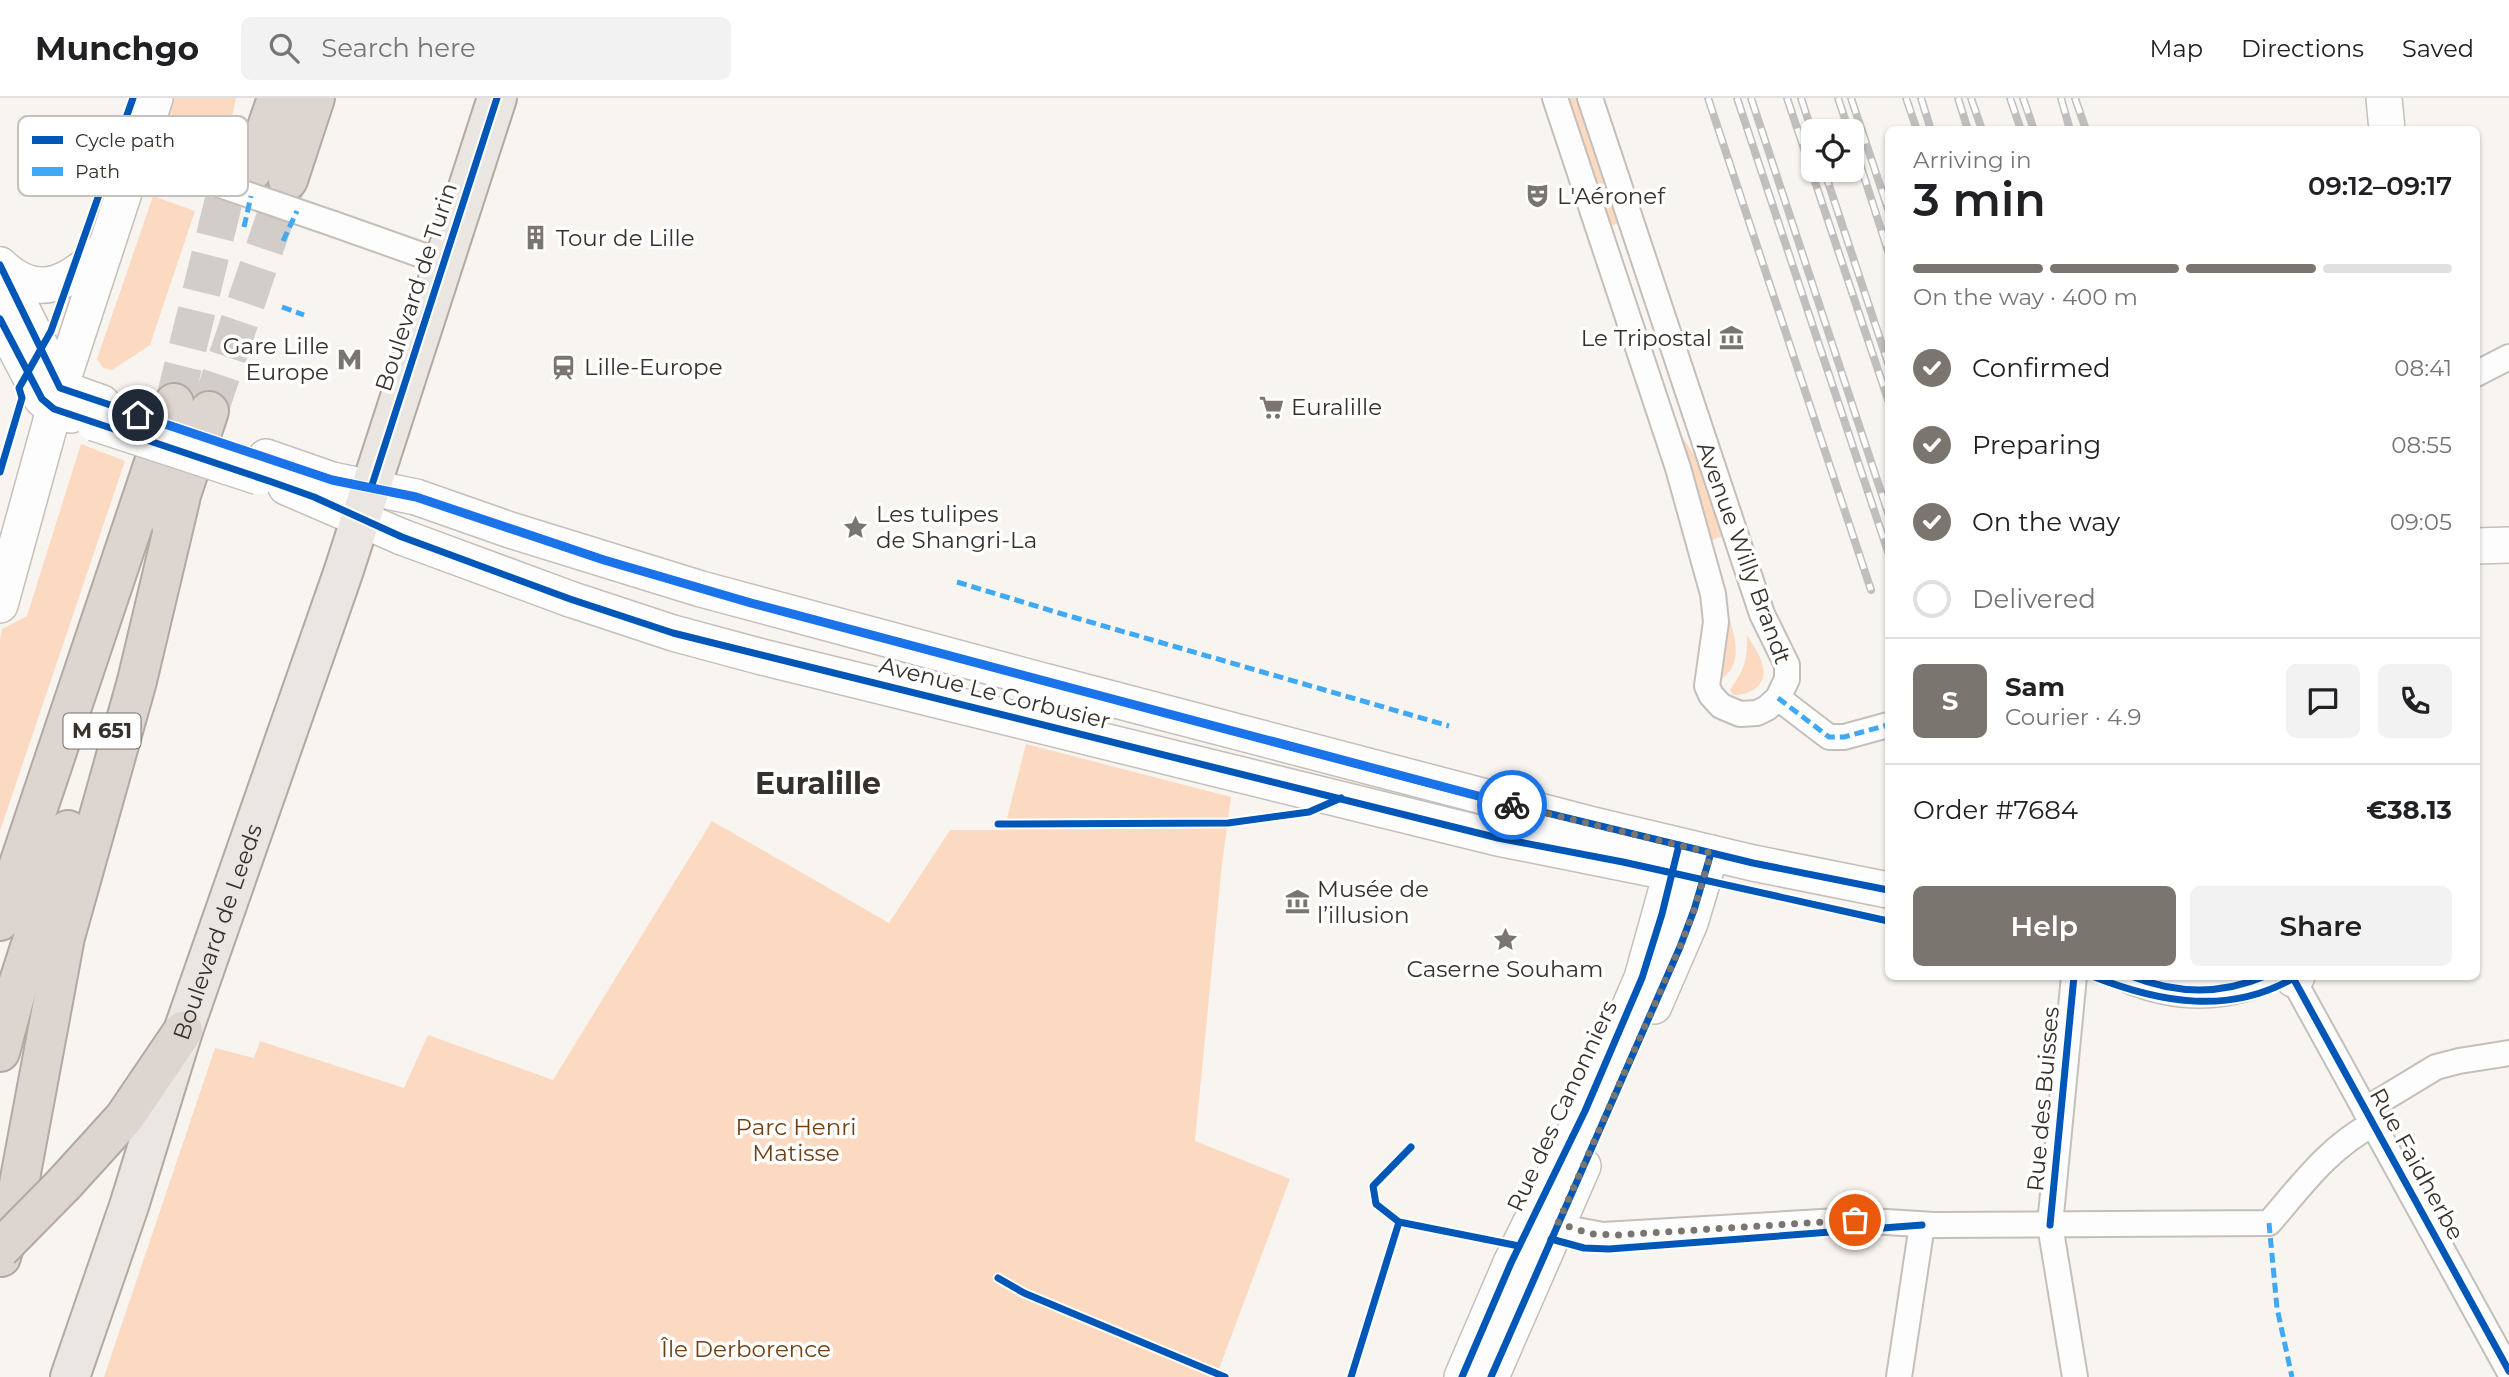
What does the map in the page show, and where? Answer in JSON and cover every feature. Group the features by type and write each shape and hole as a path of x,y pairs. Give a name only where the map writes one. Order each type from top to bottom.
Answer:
{"highway":[{"path":"248,98 258,171"},
{"path":"258,171 277,98"},
{"path":"258,171 315,98"},
{"name":"M 651","path":"0,920 42,795 191,407 180,500 41,912 0,1052"},
{"path":"0,1263 13,1216 65,937 137,681 180,500"},
{"path":"0,876 42,795"},
{"path":"0,1249 124,1118 183,1031"}],"main road":[{"name":"Boulevard de Turin","path":"366,504 497,98"},
{"name":"Boulevard de Leeds","path":"70,1377 129,1206 183,1031 366,504"}],"street":[{"path":"149,116 155,98"},
{"name":"Avenue Willy Brandt","path":"1555,98 1678,468 1713,594 1716,622 1707,672 1709,690 1721,706 1740,714 1752,714 1762,711 1778,698 1787,679 1787,665 1762,614 1590,98"},
{"path":"2384,98 2387,126"},
{"path":"248,195 444,262"},
{"path":"0,605 57,399 122,196"},
{"path":"0,265 16,279 49,285 62,282 77,273 106,247"},
{"path":"0,265 57,399"},
{"path":"0,319 42,399 57,399 262,467 332,480 366,504"},
{"path":"2480,372 2509,357"},
{"name":"Avenue Le Corbusier","path":"366,504 416,497 522,534 714,593 1457,791 1688,857"},
{"name":"Avenue Le Corbusier","path":"366,504 402,537 583,604 673,633 1498,838 1688,857 1885,890"},
{"path":"2480,546 2509,545"},
{"path":"1778,698 1829,737 1844,737 1885,726"},
{"name":"Rue des Canonniers","path":"1491,1377 1585,1111 1643,978 1688,857"},
{"name":"Rue des Buisses","path":"2074,980 2050,1225 2075,1377"},
{"path":"2144,980 2163,986 2203,991 2271,980"},
{"name":"Rue Faidherbe","path":"2289,980 2369,1117 2509,1371"},
{"path":"1546,1218 1576,1230 1603,1235 1855,1220 1922,1225 2269,1223 2332,1152 2369,1117 2436,1067 2459,1060 2509,1053"},
{"name":"Rue des Canonniers","path":"1462,1377 1505,1275 1546,1218"},
{"path":"1899,1377 1922,1225"}],"green space":[{"path":"168,98 236,98 232,116 167,115"},
{"path":"1567,98 1581,98 1622,222 1610,226"},
{"path":"153,196 195,211 150,345 112,370 103,368 97,359"},
{"path":"1678,428 1702,466 1726,535 1704,543 1693,475"},
{"path":"81,444 125,461 0,831 2,629 27,616"},
{"path":"1728,613 1736,649 1733,665 1721,679 1717,677 1729,633"},
{"path":"1747,635 1759,654 1763,676 1753,690 1733,695 1730,690 1744,664"},
{"name":"Parc Henri Matisse","path":"1026,744 1231,797 1195,1141 1290,1179 1216,1377 104,1377 215,1048 254,1058 260,1041 404,1088 428,1035 553,1080 712,821 889,923 950,830 1004,830"}],"tunnel":[{"path":"209,411 288,180"},
{"path":"174,403 225,196"}],"railway":[{"path":"1708,98 1871,590"},
{"path":"1737,98 1885,543"},
{"path":"1751,98 1885,504"},
{"path":"1787,98 1885,391"},
{"path":"1801,98 1808,119"},
{"path":"1838,98 1845,119"},
{"path":"1851,98 1885,200"},
{"path":"1906,98 1916,126"},
{"path":"1921,98 1930,126"},
{"path":"1958,98 1967,126"},
{"path":"1971,98 1981,126"},
{"path":"2010,98 2020,126"},
{"path":"2023,98 2033,126"},
{"path":"2061,98 2069,126"},
{"path":"2075,98 2085,126"},
{"path":"1864,176 1885,242"},
{"path":"1828,182 1885,354"}],"marked path":[{"path":"244,227 251,196"},
{"path":"283,241 297,211"},
{"path":"282,307 304,315"},
{"path":"957,582 1449,726"},
{"path":"1778,698 1829,737 1844,737 1885,726"},
{"path":"2269,1223 2277,1308 2292,1377"}],"cycle path":[{"path":"127,116 133,98"},
{"path":"371,488 497,98"},
{"path":"0,472 22,398 19,388 51,331 99,196"},
{"path":"0,265 60,388 332,480 416,497 604,560 751,603 1457,791 1753,863 1885,889"},
{"path":"0,319 42,399 54,409 314,497 402,537 570,599 673,633 1498,838 1623,862 1885,920"},
{"path":"998,824 1228,823 1309,812 1341,798"},
{"path":"1462,1377 1511,1263 1585,1111 1642,978 1662,914 1679,845"},
{"path":"1491,1377 1680,947 1711,853"},
{"path":"2050,1225 2074,980"},
{"path":"2104,980 2143,993 2195,1001 2247,997 2289,980"},
{"path":"2142,980 2198,990 2232,987 2254,980"},
{"path":"2294,980 2509,1371"},
{"path":"1411,1147 1373,1186 1376,1204 1399,1222 1519,1246"},
{"path":"1351,1377 1399,1222"},
{"path":"1551,1239 1584,1248 1609,1249 1922,1225"},
{"path":"998,1278 1024,1293 1225,1377"}],"way so far":[{"path":"1512,805 1711,853 1680,947 1558,1223 1591,1234 1617,1235 1855,1220"}],"place":[{"name":"L'Aéronef","path":"1537,196"},
{"name":"Tour de Lille","path":"536,238"},
{"name":"Le Tripostal","path":"1732,338"},
{"name":"Gare Lille Europe","path":"349,359"},
{"name":"Lille-Europe","path":"564,367"},
{"name":"Euralille","path":"1271,407"},
{"name":"Les tulipes de Shangri-La","path":"856,527"},
{"name":"Musée de l’illusion","path":"1297,902"},
{"name":"Caserne Souham","path":"1505,939"}],"district":[{"name":"Euralille","path":"818,784"}],"route":[{"path":"138,415 332,480 416,497 604,560 751,603 1512,805"}],"park label":[{"name":"Île Derborence","path":"746,1349"}]}
